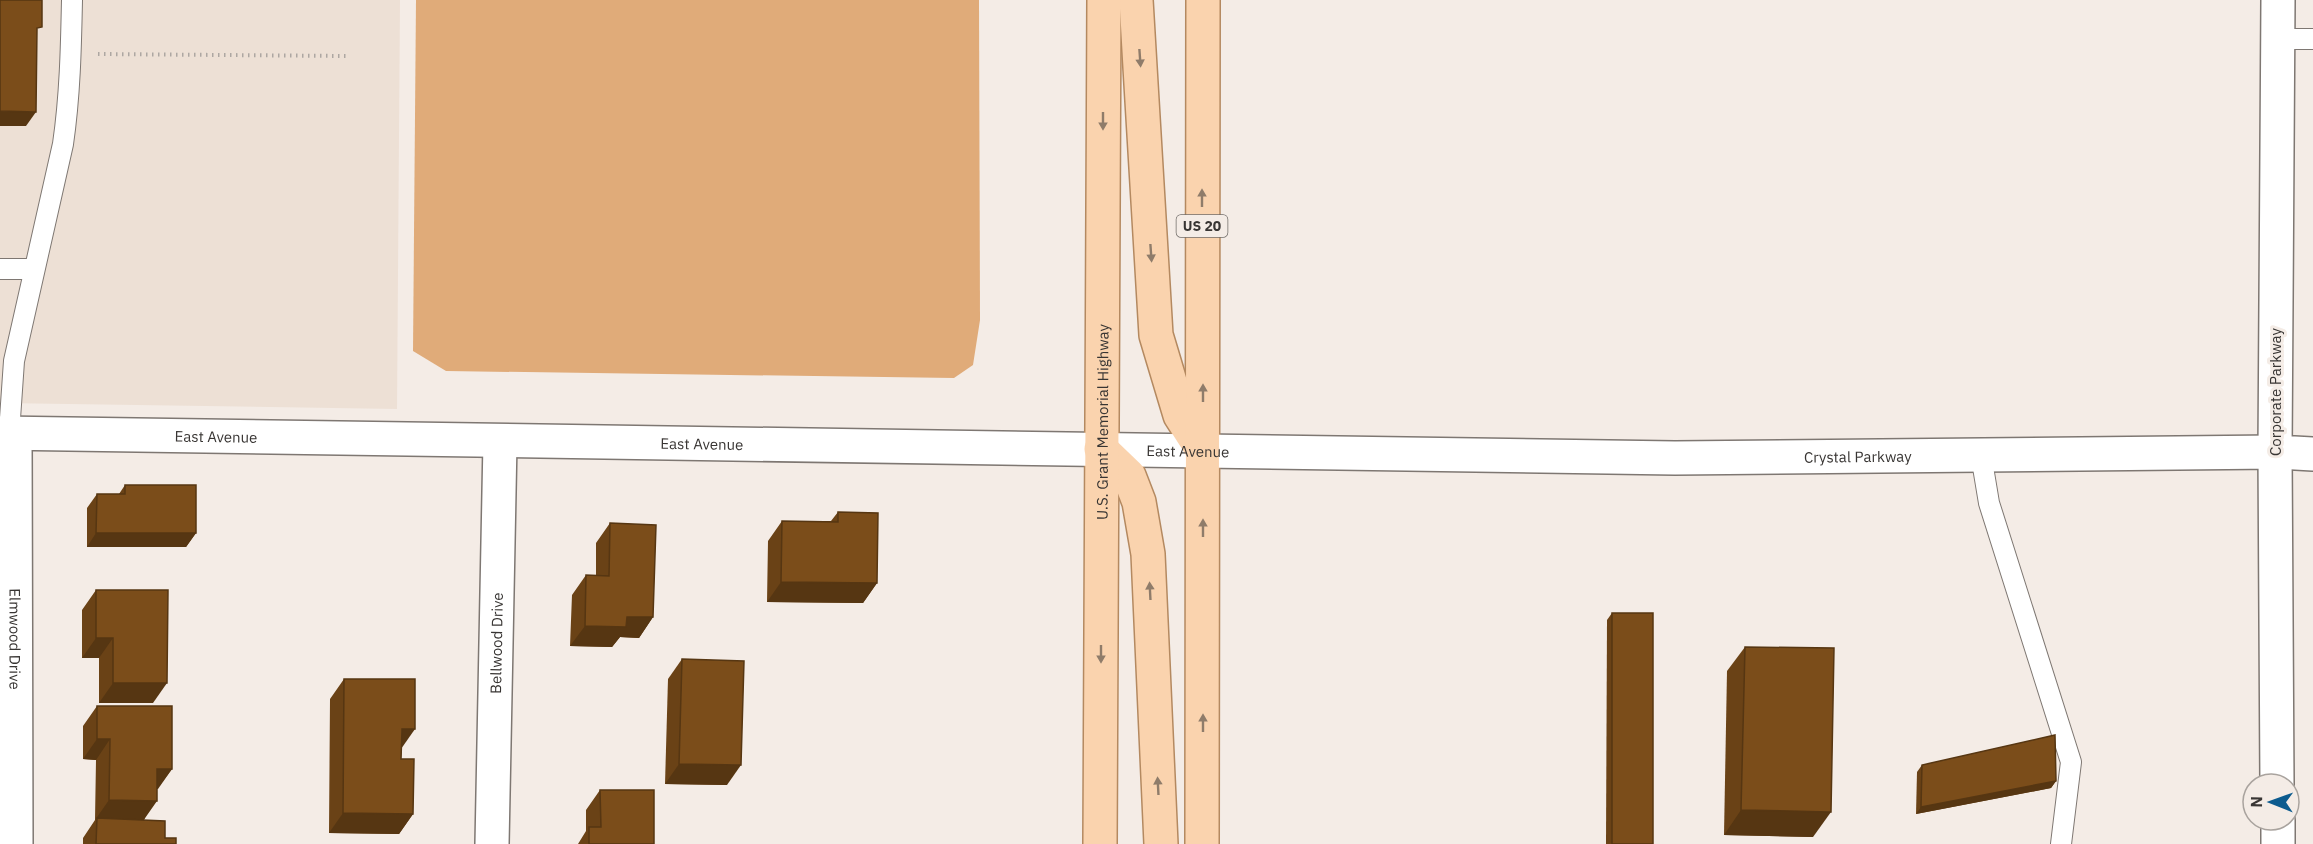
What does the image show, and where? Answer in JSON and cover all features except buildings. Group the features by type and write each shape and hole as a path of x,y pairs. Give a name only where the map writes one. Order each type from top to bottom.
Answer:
{"main road":[{"name":"U.S. Grant Memorial Highway","path":"1100,844 1104,0"},
{"path":"1136,0 1156,335 1180,415 1203,451"},
{"name":"US 20","path":"1203,0 1203,844"},
{"path":"1101,448 1130,476 1139,502 1148,554 1161,844"}],"street":[{"name":"Corporate Parkway","path":"2277,772 2275,452 2278,0"},
{"name":"East Avenue","path":"8,433 500,442 1101,448 1404,456"},
{"name":"Elmwood Drive","path":"8,433 16,844"},
{"name":"Bellwood Drive","path":"492,844 500,442"},
{"name":"Crystal Parkway","path":"1404,456 1687,458 2313,453"}],"lane":[{"path":"8,433 13,371 67,115 72,0"},
{"path":"2278,39 2313,39"},
{"path":"0,269 34,269"},
{"path":"1981,455 1989,503 2071,762 2061,844"}],"path":[{"path":"87,54 346,56"}],"shaded area":[{"path":"0,0 400,0 397,409 0,403"},
{"path":"416,0 979,0 980,320 973,365 954,378 446,371 413,351"}]}
